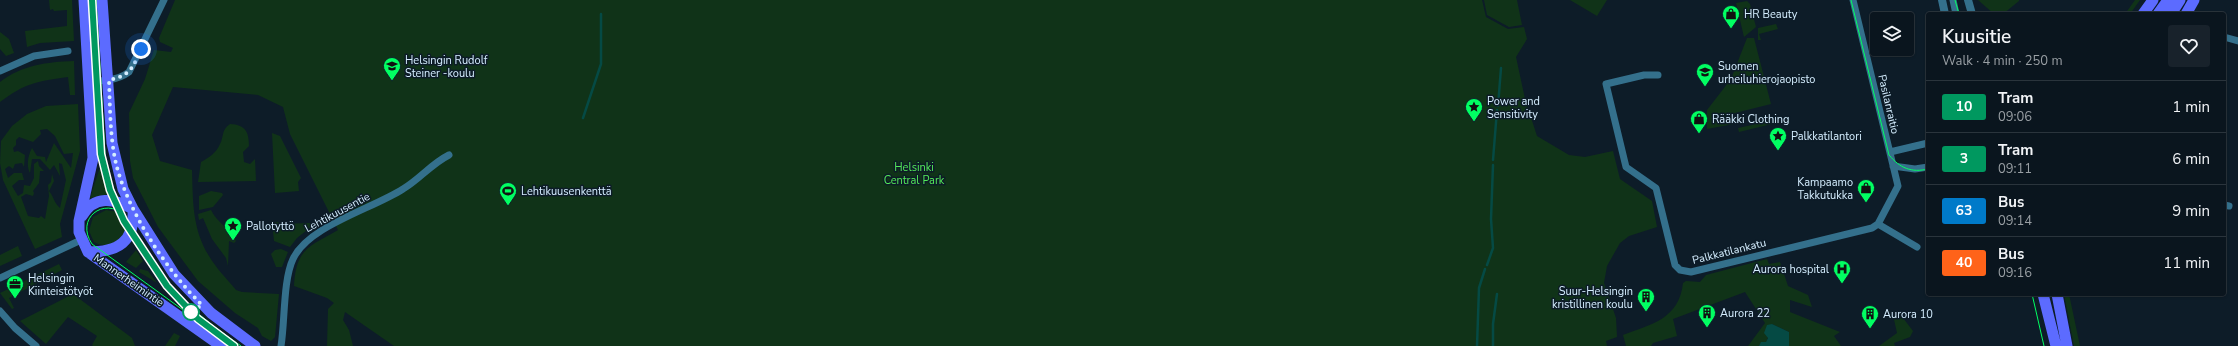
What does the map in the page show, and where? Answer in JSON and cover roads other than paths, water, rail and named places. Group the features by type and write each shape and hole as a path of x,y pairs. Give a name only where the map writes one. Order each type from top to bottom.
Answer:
{"main road":[{"name":"Mannerheimintie","path":"84,0 93,158 79,221 81,240 88,252 221,346"},
{"path":"102,0 115,160 123,189 133,209 174,274 193,296 226,325 255,346"},
{"path":"2144,12 2153,0"},
{"path":"2159,12 2168,0"},
{"path":"2172,12 2180,0"},
{"path":"2187,12 2194,0"},
{"path":"79,221 91,204 98,201 115,201 133,209"},
{"path":"88,252 108,251 123,244 131,230 133,209"},
{"path":"2044,296 2056,346"},
{"path":"2057,296 2067,346"}],"street":[{"path":"88,81 109,80 120,77 132,69 164,0"},
{"name":"Pasilanraitio","path":"1853,0 1894,166"},
{"path":"1942,0 1945,12"},
{"path":"1953,0 1956,12"},
{"path":"1968,0 1971,12"},
{"path":"2226,37 2238,40"},
{"path":"0,71 34,56 68,51"},
{"name":"Palkkatilankatu","path":"1658,75 1644,75 1606,84 1626,167 1656,188 1675,265 1680,270 1691,272 1869,230 1878,224"},
{"path":"1890,152 1926,143"},
{"name":"Lehtikuusentie","path":"281,346 288,274 299,248 316,233 402,190 430,166 449,155"},
{"path":"1917,247 1878,224 1898,189 1894,166 1915,169 1926,167"},
{"path":"0,278 81,240"},
{"path":"0,311 15,328 36,346"}],"waterway":[{"path":"583,118 601,64 601,14"},
{"path":"1498,106 1501,68"},
{"path":"1493,160 1497,110"},
{"path":"1487,265 1493,248 1491,219 1493,165"},
{"path":"1477,346 1479,288 1485,269"},
{"path":"1493,346 1493,324 1497,294"}],"tram line":[{"name":"10","path":"92,0 101,154 107,183 114,201 124,221 167,286 198,319 234,346"},
{"path":"96,0 105,154 115,193 124,214 136,235 161,273 175,290 200,315 241,346"},
{"path":"1851,0 1889,155 1897,163 1911,170 1926,169"},
{"path":"1955,0 1958,12"},
{"path":"125,215 117,210 108,208 100,209 94,213 89,219 87,226 88,235 92,244 201,323"},
{"path":"2032,296 2044,346"}],"place":[{"name":"HR Beauty","path":"1731,29"},
{"name":"Helsingin Rudolf Steiner -koulu","path":"392,81"},
{"name":"Suomen urheiluhierojaopisto","path":"1705,87"},
{"name":"Power and Sensitivity","path":"1474,122"},
{"name":"Rääkki Clothing","path":"1699,134"},
{"name":"Palkkatilantori","path":"1778,151"},
{"name":"Kampaamo Takkutukka","path":"1866,203"},
{"name":"Lehtikuusenkenttä","path":"508,206"},
{"name":"Pallotyttö","path":"233,241"},
{"name":"Aurora hospital","path":"1842,284"},
{"name":"Helsingin Kiinteistötyöt","path":"15,299"},
{"name":"Suur-Helsingin kristillinen koulu","path":"1646,312"},
{"name":"Aurora 22","path":"1707,328"},
{"name":"Aurora 10","path":"1870,329"}],"park label":[{"name":"Helsinki Central Park","path":"914,173"}]}
